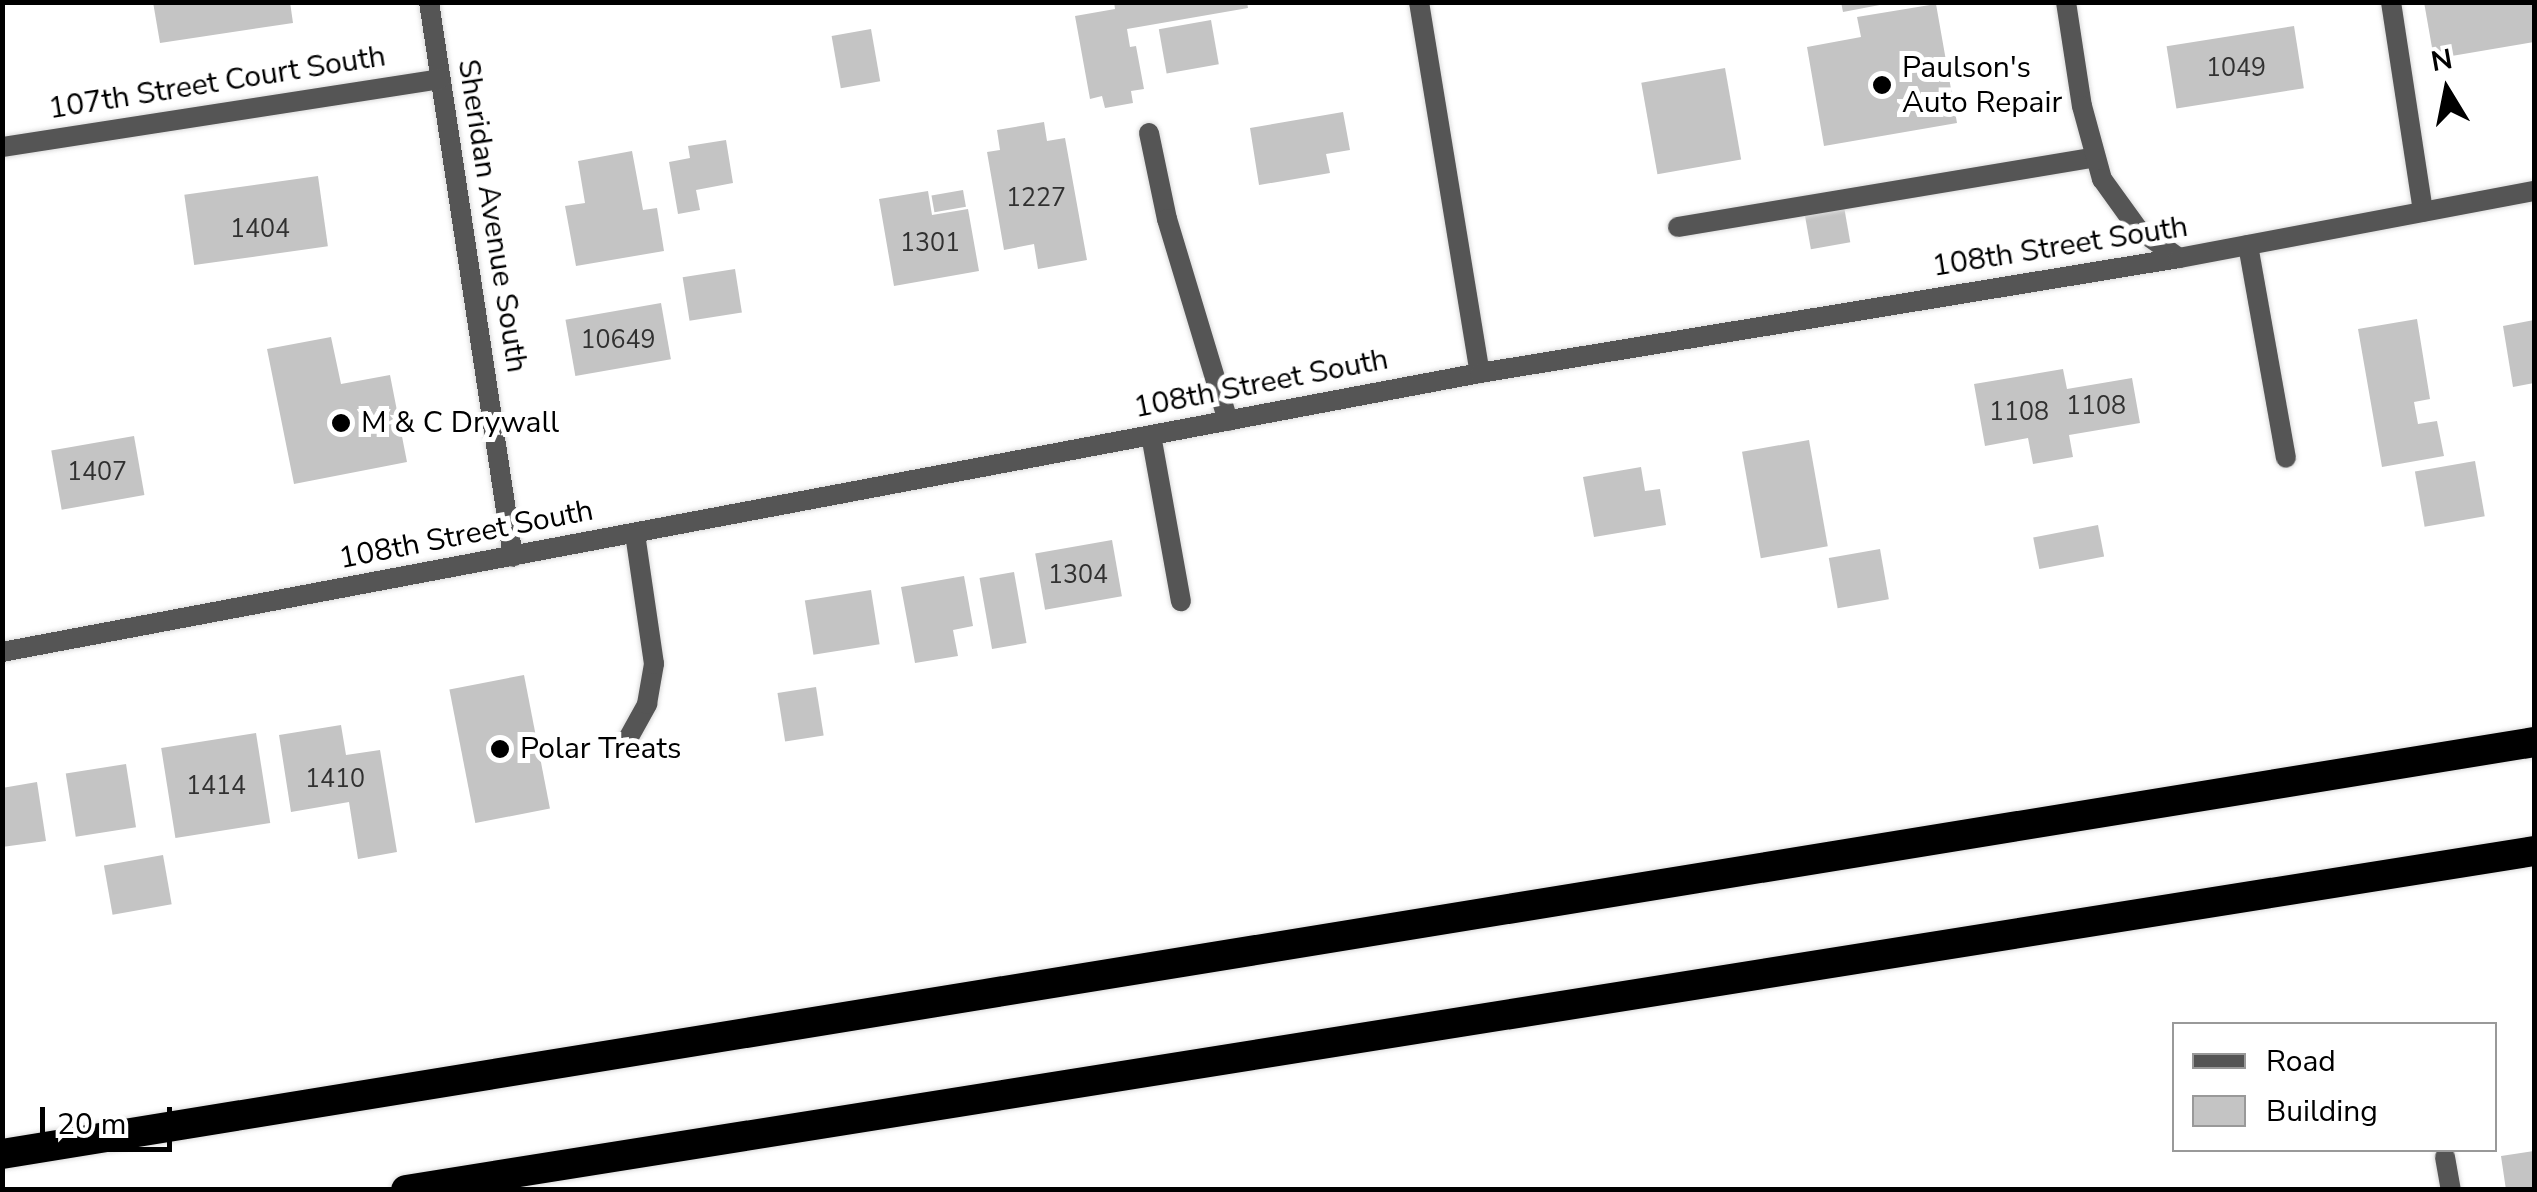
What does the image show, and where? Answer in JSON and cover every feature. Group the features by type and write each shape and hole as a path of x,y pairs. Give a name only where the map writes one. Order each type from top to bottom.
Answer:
{"highway":[{"path":"2,1154 2534,742"},
{"path":"406,1190 2534,852"}],"street":[{"name":"Sheridan Avenue South","path":"429,2 513,558"},
{"path":"1419,2 1480,372"},
{"path":"2066,2 2095,157 2124,214 2179,258"},
{"path":"2391,2 2423,212"},
{"name":"107th Street Court South","path":"2,147 440,79"},
{"path":"1148,133 1167,219 1228,421"},
{"path":"1678,227 2095,157"},
{"name":"108th Street South","path":"2,652 1480,372 2179,258 2534,191"},
{"path":"2248,246 2286,458"},
{"path":"1151,435 1181,601"},
{"path":"628,737 647,704 654,664 635,534"},
{"path":"2445,1157 2450,1190"}],"building":[{"path":"153,2 290,2 293,23 160,43"},
{"path":"1114,2 1247,2 1248,8 1127,29 1130,47 1136,46 1144,89 1131,91 1133,103 1105,108 1102,96 1090,99 1075,16 1115,9"},
{"path":"1841,2 1885,2 1885,4 1843,12"},
{"path":"2424,2 2534,2 2534,42 2434,59"},
{"name":"Paulson's Auto Repair","path":"1936,4 1957,123 1824,146 1807,47 1861,37 1857,17"},
{"path":"1211,20 1219,64 1167,74 1159,29"},
{"path":"2294,26 2304,88 2176,108 2167,46"},
{"path":"871,29 880,81 841,88 832,36"},
{"path":"1725,68 1741,160 1657,174 1641,83"},
{"path":"1343,112 1350,150 1326,154 1330,173 1259,185 1250,128"},
{"path":"1044,122 1047,141 1065,138 1087,260 1038,269 1034,244 1004,250 987,152 1000,150 997,130"},
{"path":"726,140 733,183 696,190 700,210 678,214 669,162 690,158 688,146"},
{"path":"632,151 643,210 657,208 664,251 576,266 565,206 585,203 578,161"},
{"path":"318,176 328,246 194,265 184,195"},
{"path":"963,190 966,207 934,212 931,196"},
{"path":"928,191 932,215 968,209 979,271 894,286 879,199"},
{"path":"1843,201 1850,242 1811,249 1804,208"},
{"path":"735,269 742,312 690,321 683,277"},
{"path":"661,303 671,359 575,376 565,320"},
{"path":"2417,319 2430,399 2414,402 2418,424 2437,421 2444,456 2382,467 2358,329"},
{"path":"2534,320 2534,383 2513,387 2503,326"},
{"name":"M & C Drywall","path":"331,337 341,384 390,375 407,462 294,484 267,349"},
{"path":"2063,369 2067,389 2132,378 2140,423 2069,435 2073,457 2033,464 2028,438 1985,446 1974,384"},
{"path":"134,436 144,495 62,510 51,451"},
{"path":"1809,440 1828,546 1761,558 1742,452"},
{"path":"2475,461 2485,516 2425,527 2415,472"},
{"path":"1641,467 1645,491 1660,489 1666,525 1594,537 1583,477"},
{"path":"2098,525 2104,556 2039,569 2033,538"},
{"path":"1112,540 1122,596 1045,610 1035,554"},
{"path":"1880,549 1889,599 1838,608 1829,558"},
{"path":"1014,572 1027,643 992,649 980,578"},
{"path":"964,576 973,626 953,630 958,656 915,663 901,587"},
{"path":"871,590 880,644 813,655 805,600"},
{"name":"Polar Treats","path":"524,675 550,809 475,823 449,690"},
{"path":"816,687 824,735 785,741 777,693"},
{"path":"341,725 346,755 380,750 397,852 358,859 349,802 291,812 279,735"},
{"path":"256,733 270,823 175,838 161,748"},
{"path":"126,764 136,827 76,837 66,774"},
{"path":"37,782 46,841 2,847 2,788"},
{"path":"163,855 172,904 113,915 104,865"},
{"path":"2534,1151 2534,1190 2506,1190 2501,1156"}],"place":[{"name":"Paulson's Auto Repair","path":"1882,85"},
{"name":"M & C Drywall","path":"341,423"},
{"name":"Polar Treats","path":"500,749"}]}
